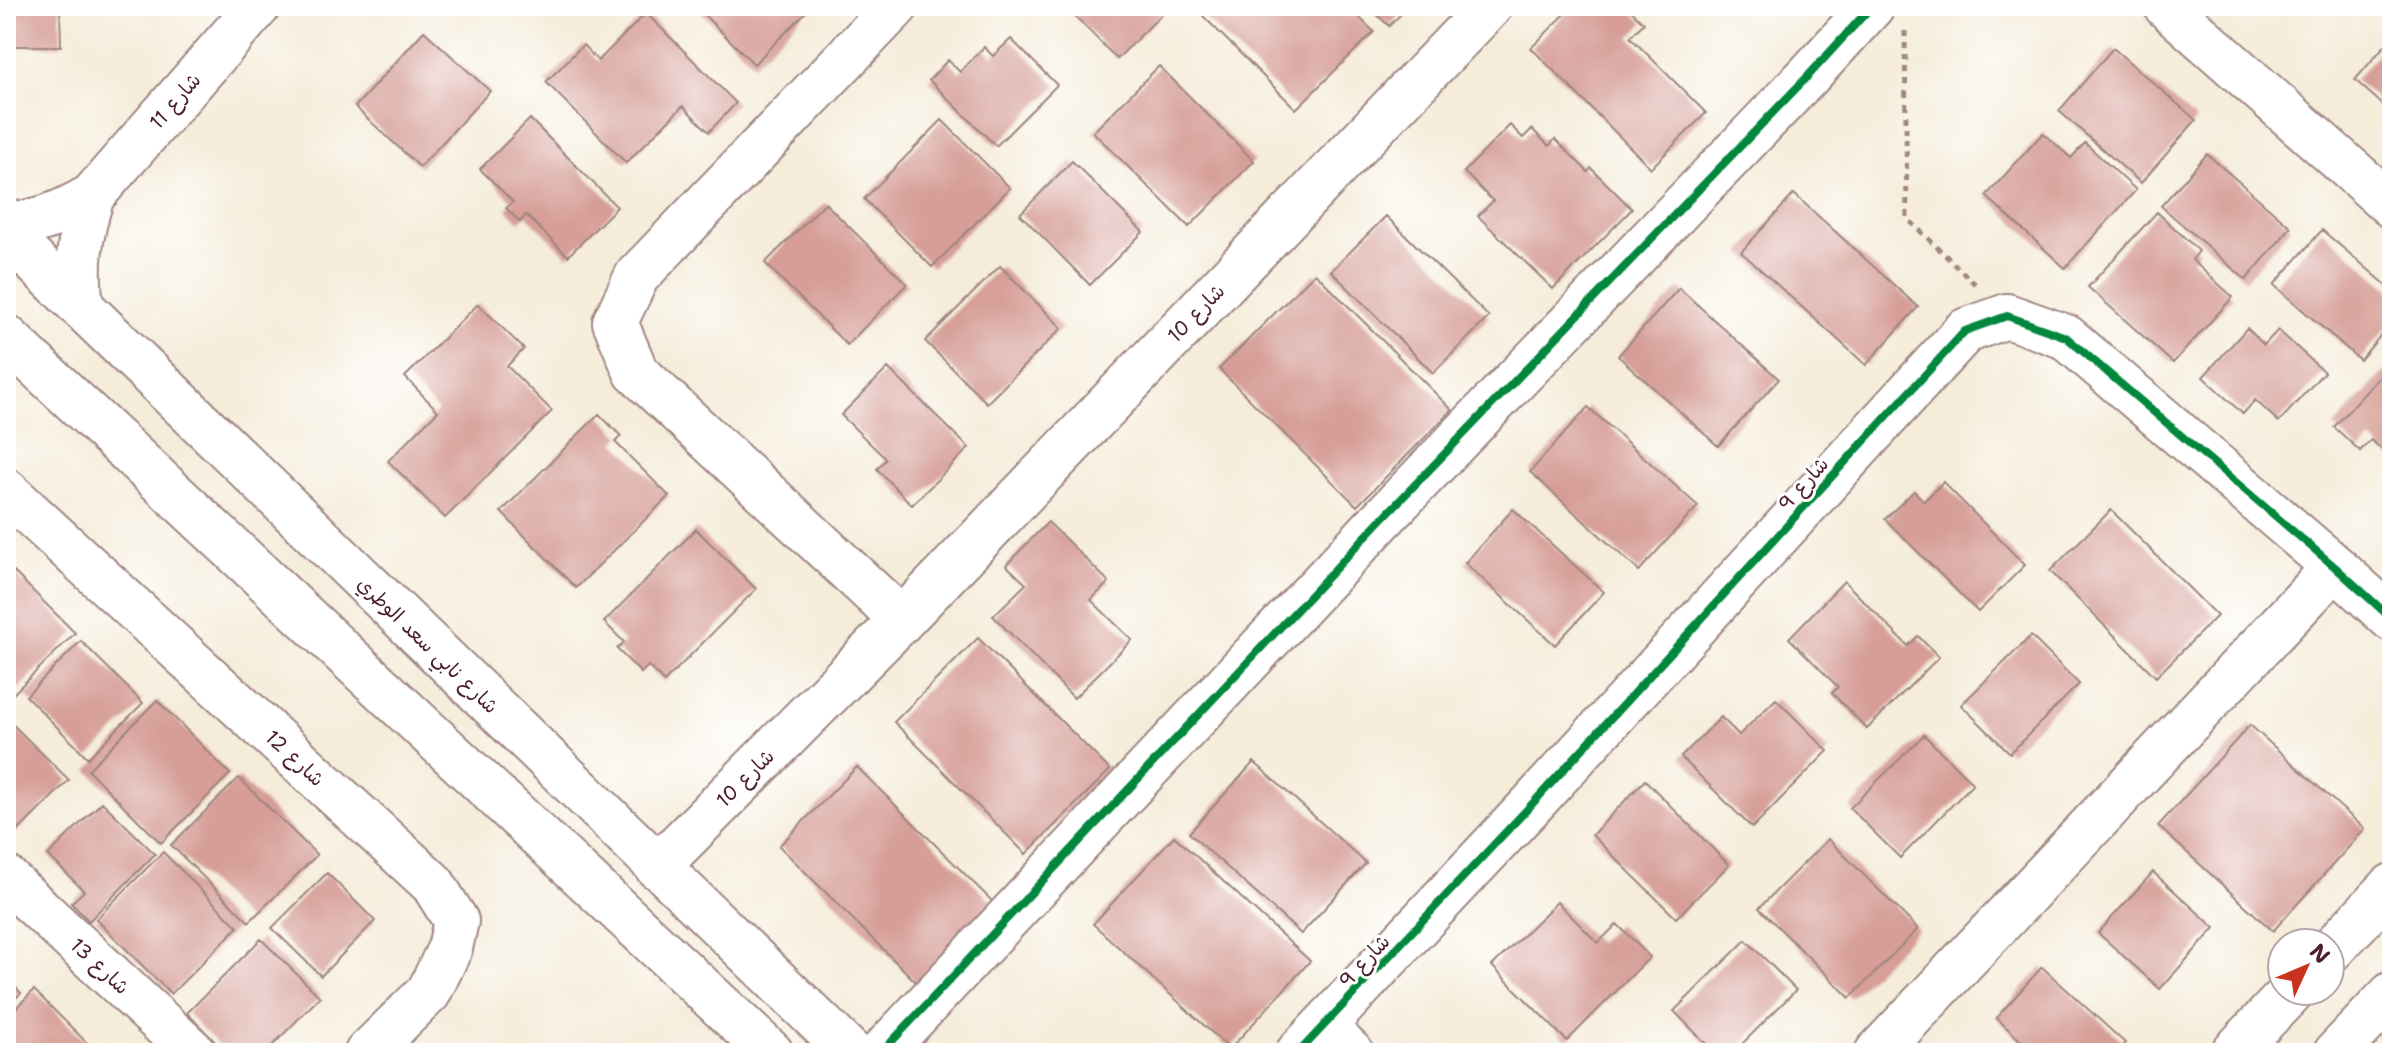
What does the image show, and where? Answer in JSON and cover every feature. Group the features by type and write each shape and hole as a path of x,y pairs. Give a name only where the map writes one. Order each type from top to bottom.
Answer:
{"street":[{"name":"شارع 11","path":"6,225 31,223 62,213 92,196 258,6"},
{"path":"896,6 637,276 615,322 636,372 902,620"},
{"name":"شارع 10","path":"657,867 902,620 1490,6"},
{"path":"2166,6 2392,206"},
{"path":"881,1053 1369,533 1809,75 1889,14"},
{"name":"شارع 11","path":"81,307 77,270 80,232 92,196"},
{"name":"شارع نابي سعد الوطري","path":"6,234 851,1053"},
{"path":"2007,316 2066,337 2392,619"},
{"name":"شارع 9","path":"1324,1044 1965,331 2007,316"},
{"path":"6,337 25,372 79,404 771,1053"},
{"path":"79,404 98,400 115,389 124,371 124,350"},
{"name":"شارع 12","path":"6,491 433,884 441,896 456,921 450,948 429,992 367,1053"},
{"path":"1877,1053 2335,567"},
{"name":"شارع 13","path":"6,878 194,1053"},
{"path":"2346,934 2392,886"},
{"path":"2336,1053 2392,994"},
{"path":"2233,1053 2277,1007"}],"path":[{"path":"1889,14 1907,218 2007,316"}],"building":[{"path":"6,6 60,6 61,46 6,46"},
{"path":"695,6 812,6 754,64"},
{"path":"1065,6 1170,6 1117,59"},
{"path":"1212,6 1348,6 1374,32 1296,109 1203,16"},
{"path":"1368,6 1409,6 1389,26"},
{"path":"1573,6 1626,6 1644,23 1630,37 1706,113 1651,168 1531,48"},
{"path":"646,13 736,103 709,132 683,106 626,163 546,82 583,45 598,61"},
{"path":"424,31 490,91 420,167 355,107"},
{"path":"2392,37 2392,113 2355,80"},
{"path":"1011,39 1057,85 996,146 929,80 948,60 960,72 984,47 993,56"},
{"path":"2113,48 2196,120 2141,183 2059,111"},
{"path":"1159,66 1254,161 1189,227 1093,132"},
{"path":"530,119 617,207 568,256 526,215 520,222 506,208 513,202 480,169"},
{"path":"942,120 1010,188 932,267 864,199"},
{"path":"1510,125 1523,138 1532,129 1549,146 1555,139 1588,172 1591,168 1632,209 1553,289 1478,216 1493,201 1464,172"},
{"path":"2043,133 2071,158 2085,143 2136,190 2065,268 1986,196"},
{"path":"2207,154 2291,227 2246,280 2161,206"},
{"path":"1072,161 1143,232 1090,285 1020,214"},
{"path":"1794,194 1918,307 1866,365 1741,252"},
{"path":"825,203 907,284 847,345 765,263"},
{"path":"2157,212 2199,251 2192,260 2233,297 2173,363 2088,287"},
{"path":"1386,216 1489,317 1433,373 1331,271"},
{"path":"2322,230 2392,290 2392,322 2360,360 2274,285"},
{"path":"1000,266 1062,328 987,403 925,341"},
{"path":"1315,273 1452,410 1357,506 1219,369"},
{"path":"1679,288 1779,379 1718,446 1618,356"},
{"path":"478,304 524,349 507,366 552,411 445,518 388,461 438,411 405,377"},
{"path":"2247,328 2264,345 2278,330 2324,372 2279,422 2255,400 2243,414 2203,377"},
{"path":"2392,363 2392,459 2371,440 2360,451 2334,427"},
{"path":"888,368 969,448 912,505 877,469 886,459 841,415"},
{"path":"1588,407 1698,506 1639,571 1530,472"},
{"path":"599,414 621,436 615,442 669,496 576,588 501,512"},
{"path":"1943,482 2025,565 1978,612 1885,519 1914,491 1924,501"},
{"path":"1513,509 1604,592 1555,645 1465,563"},
{"path":"2111,510 2217,616 2156,677 2050,571"},
{"path":"1048,522 1109,582 1091,600 1132,640 1074,698 993,616 1026,584 1006,565"},
{"path":"696,529 756,589 664,682 648,666 641,673 617,649 624,642 604,622"},
{"path":"6,564 75,633 9,698 6,695"},
{"path":"1844,581 1908,646 1918,636 1939,657 1867,729 1832,693 1838,687 1789,638"},
{"path":"2031,636 2079,684 2010,753 1961,705"},
{"path":"978,638 1110,770 1026,854 894,722"},
{"path":"81,641 143,703 88,758 26,696"},
{"path":"1776,699 1828,751 1752,828 1681,757 1721,717 1739,735"},
{"path":"157,700 230,774 161,843 88,770"},
{"path":"6,718 69,780 16,833 6,823"},
{"path":"2250,725 2365,829 2277,927 2269,927 2158,826"},
{"path":"1924,735 1973,784 1900,858 1850,808"},
{"path":"1254,762 1366,863 1301,934 1189,833"},
{"path":"857,767 994,903 916,982 779,846"},
{"path":"239,778 317,855 249,922 171,845"},
{"path":"1645,780 1729,865 1676,918 1592,835"},
{"path":"102,802 155,854 89,921 71,903 84,891 48,855"},
{"path":"1174,836 1310,961 1230,1049 1093,924"},
{"path":"1828,839 1918,929 1850,998 1759,908"},
{"path":"163,852 238,927 171,994 96,919"},
{"path":"2153,872 2215,928 2160,989 2098,933"},
{"path":"327,873 375,921 321,976 272,928"},
{"path":"1557,902 1598,943 1617,924 1650,957 1567,1041 1492,966"},
{"path":"261,939 320,997 265,1053 226,1053 187,1013"},
{"path":"1746,940 1796,990 1733,1053 1715,1053 1674,1011"},
{"path":"2042,967 2125,1043 2116,1053 2034,1053 1996,1018"},
{"path":"6,977 21,993 6,1008"},
{"path":"34,990 97,1053 6,1053 6,1018"}],"cycle path":[{"path":"881,1053 1380,521 1872,6"},
{"path":"1298,1053 1534,802 1965,331 2007,316 2066,337 2392,619"}]}
